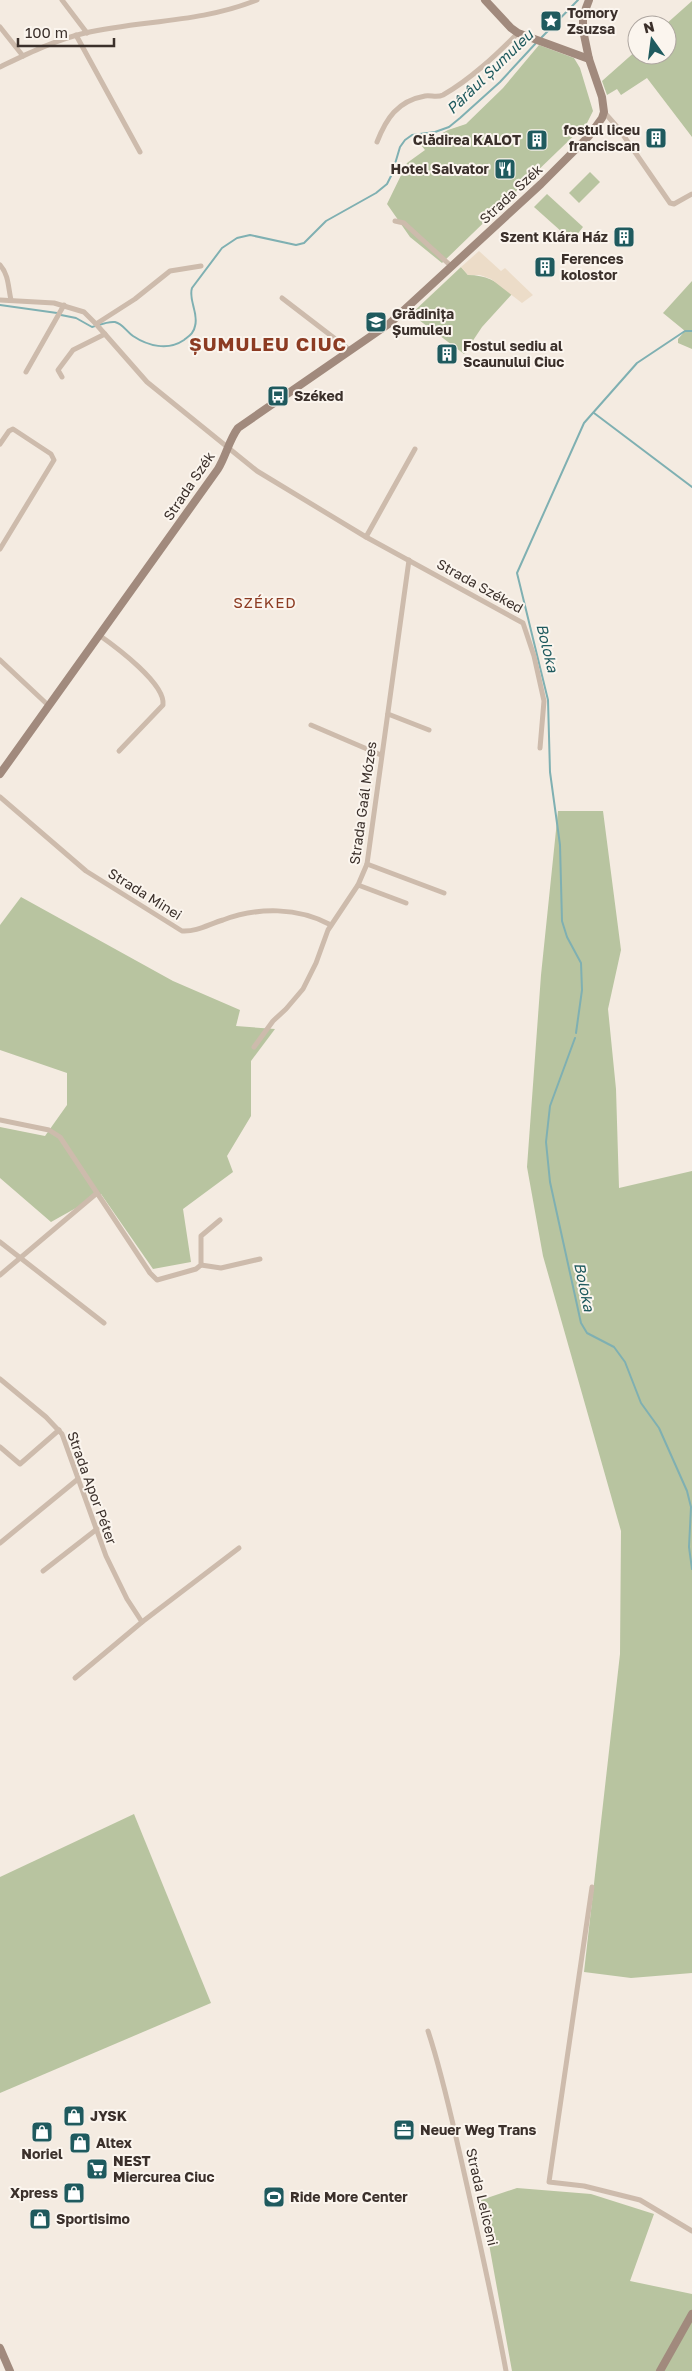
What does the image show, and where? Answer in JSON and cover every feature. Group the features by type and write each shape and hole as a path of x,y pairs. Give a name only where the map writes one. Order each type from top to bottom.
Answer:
{"street":[{"path":"62,0 87,33"},
{"path":"66,6 72,0"},
{"path":"0,67 22,56 76,35 193,19 257,0"},
{"path":"485,0 518,33 588,59"},
{"path":"589,0 582,23 588,59 602,97 604,112 619,129 670,203 674,204 692,194"},
{"path":"0,27 22,56"},
{"path":"377,142 393,111 420,97 442,96 485,64 518,33"},
{"path":"76,35 140,152"},
{"name":"Strada Szék","path":"0,774 218,469 238,428 394,320 574,151 602,118 604,112"},
{"path":"395,221 404,223 451,266"},
{"path":"0,265 6,271 11,300"},
{"path":"96,324 135,299 170,272 200,266"},
{"path":"282,298 351,351"},
{"name":"Strada Széked","path":"0,300 64,305 84,312 147,382 228,450 286,490 524,623 544,701 540,748"},
{"path":"26,372 64,305"},
{"path":"62,377 58,370 69,354 105,334"},
{"path":"0,444 9,431 13,429 51,454 54,460 0,549"},
{"path":"366,536 415,449"},
{"name":"Strada Gaál Mózes","path":"254,1047 302,989 316,963 331,925 340,915 358,885 367,864 409,560"},
{"path":"99,635 124,652 158,688 164,699 163,705 119,751"},
{"path":"0,660 49,706"},
{"path":"388,714 429,730"},
{"path":"311,725 381,755"},
{"name":"Strada Minei","path":"0,797 86,871 182,931 197,929 239,915 280,911 302,913 331,925"},
{"path":"367,864 444,893"},
{"path":"358,885 406,903"},
{"path":"0,1120 56,1133 137,1254 157,1280 196,1269 200,1265 201,1236 220,1220"},
{"path":"0,1275 97,1193"},
{"path":"0,1242 104,1323"},
{"path":"200,1265 221,1268 260,1259"},
{"name":"Strada Apor Péter","path":"0,1379 59,1430 110,1564 142,1622"},
{"path":"0,1447 20,1464 59,1430"},
{"path":"0,1543 78,1479"},
{"path":"43,1571 97,1529"},
{"path":"76,1678 142,1622 239,1548"},
{"path":"592,1887 549,2182 584,2186 640,2200 692,2231"},
{"name":"Strada Leliceni","path":"428,2030 439,2064 493,2302 506,2371"},
{"path":"660,2371 692,2314"},
{"path":"0,2348 10,2371"}],"green space":[{"path":"692,1 692,137 647,78 621,95 617,89 607,95 602,81 627,59 627,65 677,65 676,15"},
{"path":"539,45 574,58 580,68 593,111 587,123 442,263 410,237 387,204 407,163 425,150 421,145 448,130 466,124 503,88"},
{"path":"590,172 600,182 579,203 569,193"},
{"path":"547,194 583,227 572,241 534,207"},
{"path":"461,267 468,275 481,276 492,280 512,294 482,327 464,354 411,314"},
{"path":"692,281 692,349 678,343 678,339 685,331 663,313"},
{"path":"558,811 603,811 621,950 608,1009 616,1089 619,1188 692,1171 692,1973 631,1978 584,1972 620,1654 621,1531 543,1256 527,1167 541,975"},
{"path":"21,897 173,981 240,1010 236,1026 275,1029 251,1061 251,1116 227,1156 233,1172 183,1209 191,1262 153,1269 101,1194 51,1222 0,1178 0,1127 45,1136 67,1105 67,1073 0,1050 0,925"},
{"path":"134,1814 211,2003 0,2093 0,1877"},
{"path":"517,2188 591,2194 654,2214 630,2281 692,2294 692,2371 512,2371 481,2200"}],"shaded area":[{"path":"479,251 501,271 505,268 533,295 522,303 491,279 480,275 468,275 461,267"}],"waterway":[{"name":"Pârâul Șumuleu","path":"541,38 578,0"},
{"name":"Pârâul Șumuleu","path":"61,315 76,318 92,327 115,322 133,336 152,345 165,346 184,340 192,332 196,321 191,297 192,288 222,248 237,238 250,235 296,245 304,243 326,221 376,193 387,184 400,147 405,140 412,135 435,132 449,127 500,82 536,43"},
{"name":"Pârâul Șumuleu","path":"0,305 57,313"},
{"name":"Boloka","path":"576,1033 582,990 581,963 567,937 562,921 560,845 550,772 548,700 517,573 584,423 637,363 685,331 692,331"},
{"path":"594,413 692,487"},
{"name":"Boloka","path":"575,1038 550,1106 546,1142 550,1182 581,1323 587,1333 614,1347 625,1362 641,1403 659,1428 687,1491 691,1507 689,1547 692,1569"}],"place":[{"name":"Tomory Zsuzsa","path":"551,21"},
{"name":"fostul liceu franciscan","path":"656,138"},
{"name":"Clădirea KALOT","path":"537,140"},
{"name":"Hotel Salvator","path":"505,169"},
{"name":"Szent Klára Ház","path":"624,237"},
{"name":"Ferences kolostor","path":"545,267"},
{"name":"Grădinița Șumuleu","path":"376,322"},
{"name":"Fostul sediu al Scaunului Ciuc","path":"447,354"},
{"name":"Széked","path":"278,396"},
{"name":"JYSK","path":"74,2116"},
{"name":"Neuer Weg Trans","path":"404,2130"},
{"name":"Noriel","path":"42,2132"},
{"name":"Altex","path":"80,2143"},
{"name":"NEST Miercurea Ciuc","path":"97,2169"},
{"name":"Xpress","path":"74,2193"},
{"name":"Ride More Center","path":"274,2197"},
{"name":"Sportisimo","path":"40,2219"}],"district":[{"name":"ȘUMULEU CIUC","path":"268,344"},
{"name":"SZÉKED","path":"265,603"}]}
